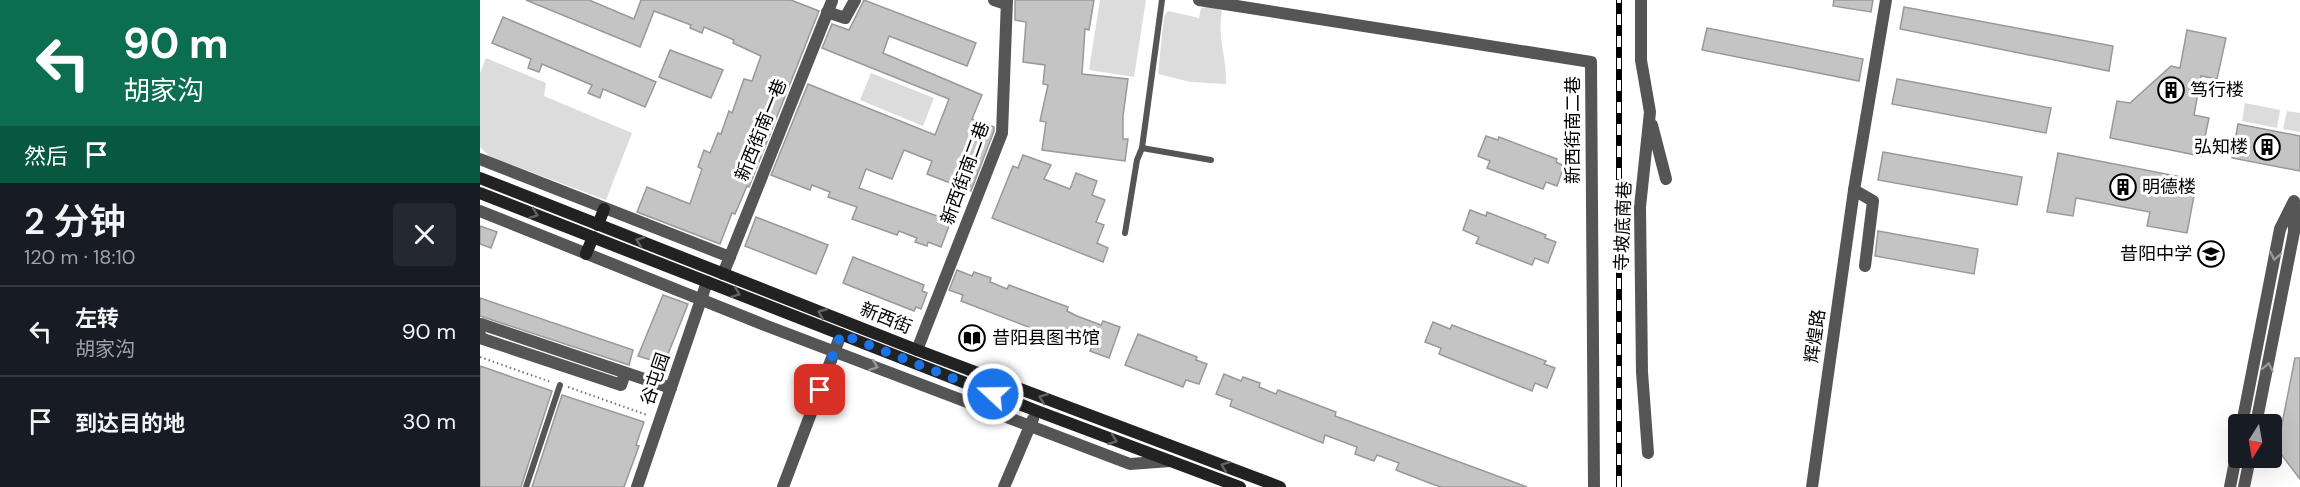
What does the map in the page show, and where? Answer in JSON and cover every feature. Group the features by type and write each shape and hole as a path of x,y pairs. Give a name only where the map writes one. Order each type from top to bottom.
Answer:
{"main road":[{"name":"新西街","path":"480,178 917,350 1280,487"},
{"name":"新西街","path":"480,193 1037,411 1240,487"},
{"path":"598,225 604,209"},
{"path":"586,254 593,237"}],"street":[{"path":"830,4 845,18 855,0"},
{"name":"新西街南二巷","path":"1199,0 1591,62 1594,487"},
{"name":"寺坡底南巷","path":"1641,0 1641,60 1650,112 1640,207 1642,372 1648,453"},
{"name":"辉煌路","path":"1812,487 1854,190 1886,0"},
{"name":"新西街南二巷","path":"917,350 1002,133 1002,2"},
{"name":"新西街南一巷","path":"723,274 830,4"},
{"path":"1650,112 1666,179"},
{"path":"480,159 729,257"},
{"path":"1854,190 1873,201 1865,266"},
{"path":"2244,414 2280,230 2297,201"},
{"path":"2258,414 2294,232 2297,201"},
{"path":"480,211 834,351 1130,464 1170,461"},
{"name":"谷屯园","path":"637,487 707,282"},
{"path":"480,328 481,324 671,388"},
{"path":"783,487 841,334"},
{"path":"480,335 483,339 621,385 625,373"},
{"path":"1004,487 1037,411"},
{"path":"2230,487 2234,468"},
{"path":"2244,487 2248,468"}],"lane":[{"path":"1125,233 1137,160 1142,148 1162,0"},
{"path":"1142,148 1212,160"},
{"path":"526,487 561,385"}],"path":[{"path":"480,357 660,419"}],"shaded area":[{"path":"1100,0 1146,0 1134,77 1089,70"},
{"path":"1212,6 1222,11 1221,39 1226,84 1191,82 1158,74 1164,16 1168,11 1199,18 1201,8"},
{"path":"486,58 546,83 544,96 632,133 606,200 489,156 480,147 480,73"},
{"path":"871,73 934,98 923,126 860,100"},
{"path":"2245,103 2280,110 2277,128 2242,121"},
{"path":"2287,111 2300,113 2300,132 2283,129"}],"building":[{"path":"526,0 589,0 634,19 641,0 791,0 819,11 749,187 747,186 735,214 732,213 720,244 637,212 647,187 690,204 702,169 698,167 704,150 710,153 718,133 721,134 729,111 732,113 744,79 752,81 761,56 733,43 734,40 704,27 702,33 690,28 691,25 654,11 640,47"},
{"path":"864,0 976,43 967,66 889,36 883,53 982,95 972,119 994,127 994,131 971,191 927,174 932,161 904,150 892,179 866,169 859,188 951,221 941,247 928,242 927,246 915,242 917,238 899,231 897,235 852,219 857,207 828,197 830,192 812,185 810,190 771,175 808,84 935,135 949,99 822,48 832,24 849,30"},
{"path":"1015,0 1094,0 1089,30 1085,29 1082,74 1128,79 1123,116 1123,139 1128,139 1125,161 1042,150 1046,122 1040,121 1048,85 1043,84 1045,65 1023,62 1026,22 1015,20"},
{"path":"1834,0 1873,0 1871,12 1833,6"},
{"path":"1904,7 2113,46 2109,71 1900,29"},
{"path":"503,17 656,82 645,107 603,89 600,98 588,93 592,85 542,64 539,72 528,68 531,59 492,43"},
{"path":"1707,28 1863,59 1859,81 1702,50"},
{"name":"笃行楼","path":"2187,30 2226,38 2217,79 2201,76 2194,115 2209,118 2201,156 2110,138 2117,101 2130,103 2171,66 2180,68"},
{"path":"670,50 723,70 711,98 659,77"},
{"path":"1897,79 2051,108 2046,133 1892,104"},
{"name":"弘知楼","path":"2238,124 2300,136 2300,171 2232,158"},
{"path":"1486,136 1498,140 1499,137 1557,159 1556,162 1564,166 1557,186 1546,182 1543,189 1487,168 1490,161 1478,156"},
{"path":"1883,152 2022,177 2017,205 1878,180"},
{"name":"明德楼","path":"2058,153 2197,180 2187,233 2147,226 2150,212 2076,198 2073,216 2047,212"},
{"path":"1023,155 1051,165 1044,179 1070,189 1076,173 1097,181 1092,195 1105,200 1096,222 1104,225 1097,243 1108,248 1103,262 992,218 1013,166 1018,168"},
{"path":"1470,210 1486,216 1487,212 1546,235 1545,238 1556,242 1548,263 1535,258 1532,265 1476,243 1479,237 1463,230"},
{"path":"756,217 828,245 816,274 745,246"},
{"path":"480,226 497,232 491,248 480,244"},
{"path":"1878,231 1978,249 1974,274 1875,256"},
{"path":"853,257 924,285 922,291 927,293 921,309 916,307 914,311 843,283"},
{"path":"957,270 972,276 974,272 991,278 990,282 1007,289 1009,285 1068,307 1067,311 1101,325 1103,321 1120,327 1109,358 1090,351 1092,344 1057,330 1054,337 961,301 963,295 949,290"},
{"path":"663,295 688,304 664,364 638,356"},
{"path":"480,298 633,350 629,365 480,316"},
{"path":"1433,322 1450,329 1452,325 1546,361 1544,364 1555,368 1547,388 1535,383 1532,391 1439,354 1441,348 1425,342"},
{"path":"1138,334 1197,357 1196,360 1207,364 1199,384 1186,380 1183,387 1125,365"},
{"path":"2295,358 2300,358 2300,479 2282,456 2282,424"},
{"path":"480,366 552,391 521,487 480,487"},
{"path":"1224,374 1241,381 1243,377 1260,383 1259,387 1276,394 1278,390 1336,412 1335,416 1527,487 1441,487 1432,484 1396,470 1399,463 1377,455 1374,461 1355,454 1357,447 1325,435 1323,443 1230,406 1232,400 1216,394"},
{"path":"562,395 644,422 636,445 639,446 624,487 532,487"}],"railway":[{"path":"1619,0 1619,487"}],"place":[{"name":"笃行楼","path":"2171,90"},
{"name":"弘知楼","path":"2267,147"},
{"name":"明德楼","path":"2123,187"},
{"name":"昔阳中学","path":"2211,254"},
{"name":"昔阳县图书馆","path":"972,338"}],"route":[{"path":"820,390 841,334 993,394"}]}
